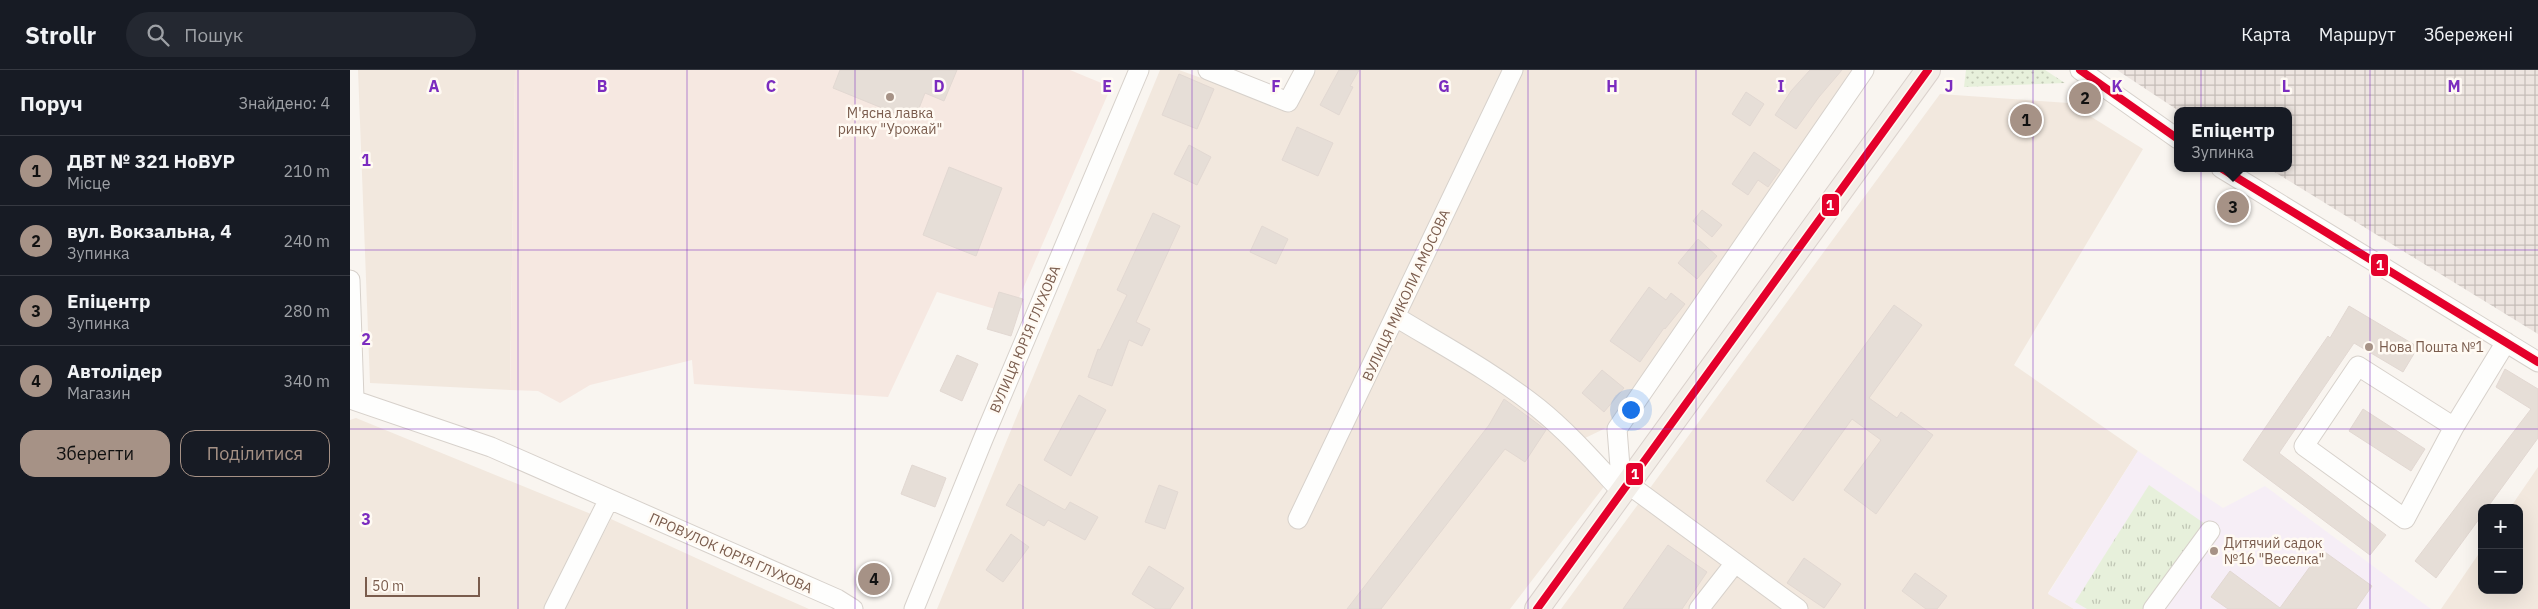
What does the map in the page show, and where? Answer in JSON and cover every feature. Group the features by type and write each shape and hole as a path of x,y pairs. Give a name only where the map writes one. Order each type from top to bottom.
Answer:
{"main road":[{"path":"1537,609 1928,70"}],"street":[{"name":"ВУЛИЦЯ ЮРІЯ ГЛУХОВА","path":"914,609 984,436 1139,70"},
{"path":"1208,70 1288,102 1305,70"},
{"name":"ВУЛИЦЯ МИКОЛИ АМОСОВА","path":"1298,519 1513,70"},
{"path":"1625,488 1617,429 1864,70"},
{"path":"2080,70 2174,136"},
{"path":"2228,172 2538,362"},
{"path":"350,280 352,399"},
{"path":"1396,317 1486,371 1538,409 1625,488 1735,563 1798,609"},
{"path":"2454,426 2358,366 2304,446 2405,519 2454,426 2506,342"},
{"name":"ПРОВУЛОК ЮРІЯ ГЛУХОВА","path":"352,399 491,447 837,599 853,609"},
{"path":"554,609 609,499"},
{"path":"2153,609 2210,531"},
{"path":"1699,609 1735,563"}],"shaded area":[{"path":"358,70 515,70 510,390 370,383"},
{"path":"515,70 1070,70 1111,87 1012,314 937,292 888,397 694,384 692,360 590,385 560,403 538,391 510,390"},
{"path":"1160,70 1179,70 1293,111 1316,70 1504,70 1388,319 1492,383 1550,424 1606,484 1510,609 937,609"},
{"path":"1522,70 1855,70 1610,426 1583,439 1406,313"},
{"path":"2117,70 2538,70 2538,334 2275,172 2292,172 2292,107 2174,108"},
{"path":"1940,94 2069,103 2143,149 2014,365 2138,451 2048,593 2074,609 1561,609"},
{"path":"356,418 591,514 544,609 350,609 350,420"},
{"name":"Дитячий садок №16 \"Веселка\"","path":"2138,451 2223,508 2265,486 2431,609 2074,609 2048,594"},
{"path":"2538,467 2538,609 2441,609 2478,555 2478,594 2523,594 2523,504 2513,504"},
{"path":"611,519 757,586 809,609 564,609"}],"green space":[{"path":"1966,70 2045,70 2065,83 1964,87"},
{"path":"2149,485 2208,526 2146,609 2087,609 2075,602"}],"building":[{"name":"М'ясна лавка ринку \"Урожай\"","path":"840,70 957,70 944,101 925,93 914,121 833,88"},
{"path":"1339,70 1359,70 1350,86 1353,87 1339,115 1320,105"},
{"path":"1810,70 1842,70 1819,97 1796,129 1775,115 1791,91"},
{"path":"1179,74 1214,89 1197,129 1162,115"},
{"path":"1746,92 1764,104 1750,126 1732,114"},
{"path":"1297,127 1333,143 1318,176 1282,160"},
{"path":"1189,145 1211,157 1197,185 1174,174"},
{"path":"1754,152 1780,170 1768,187 1758,180 1748,195 1732,184"},
{"path":"949,167 1002,188 976,256 923,235"},
{"path":"1702,210 1722,225 1712,237 1693,221"},
{"path":"1153,213 1180,226 1136,322 1150,329 1142,346 1129,340 1112,386 1088,377 1098,349 1100,350 1127,295 1117,290"},
{"path":"1262,226 1288,239 1276,264 1250,252"},
{"path":"1698,239 1717,256 1697,279 1678,263"},
{"path":"1649,287 1666,300 1671,293 1685,304 1664,328 1640,362 1610,341"},
{"path":"999,292 1023,299 1011,336 987,329"},
{"path":"1894,305 1922,325 1869,398 1897,418 1901,412 1933,435 1876,514 1844,490 1881,440 1852,419 1793,501 1766,481"},
{"path":"2349,306 2418,347 2403,372 2354,343 2279,453 2386,535 2370,555 2243,460 2328,336 2330,338"},
{"path":"957,355 978,364 962,401 940,391"},
{"path":"2505,369 2538,389 2538,438 2490,504 2478,504 2478,520 2436,578 2415,561 2531,409 2496,387"},
{"path":"1602,370 1624,388 1604,412 1582,393"},
{"path":"1079,395 1106,410 1071,476 1044,460"},
{"path":"1504,399 1546,430 1525,462 1505,449 1381,609 1347,609 1489,425"},
{"path":"2363,409 2425,449 2411,471 2349,431"},
{"path":"912,465 946,478 935,507 901,494"},
{"path":"1019,484 1065,510 1070,502 1098,517 1085,540 1048,520 1044,526 1006,505"},
{"path":"1159,485 1178,492 1165,529 1145,522"},
{"path":"1011,534 1029,547 1003,582 986,570"},
{"path":"1668,545 1707,572 1682,609 1623,609"},
{"path":"2322,550 2372,586 2356,609 2228,609 2211,597 2230,571 2280,608"},
{"path":"1804,558 1841,584 1824,608 1787,583"},
{"path":"1149,566 1184,588 1170,609 1156,609 1132,594"},
{"path":"1915,573 1947,596 1937,609 1926,609 1902,591"}],"transit line":[{"name":"1","path":"1537,609 1928,70"},
{"name":"1","path":"2080,70 2174,136"},
{"name":"1","path":"2228,172 2538,362"}],"place":[{"name":"М'ясна лавка ринку \"Урожай\"","path":"890,97"},
{"name":"вул. Вокзальна, 4","path":"2085,98"},
{"name":"ДВТ № 321 НоВУР","path":"2026,120"},
{"name":"Епіцентр","path":"2233,207"},
{"name":"Нова Пошта №1","path":"2369,347"},
{"name":"Дитячий садок №16 \"Веселка\"","path":"2214,551"},
{"name":"Автолідер","path":"874,579"}]}
